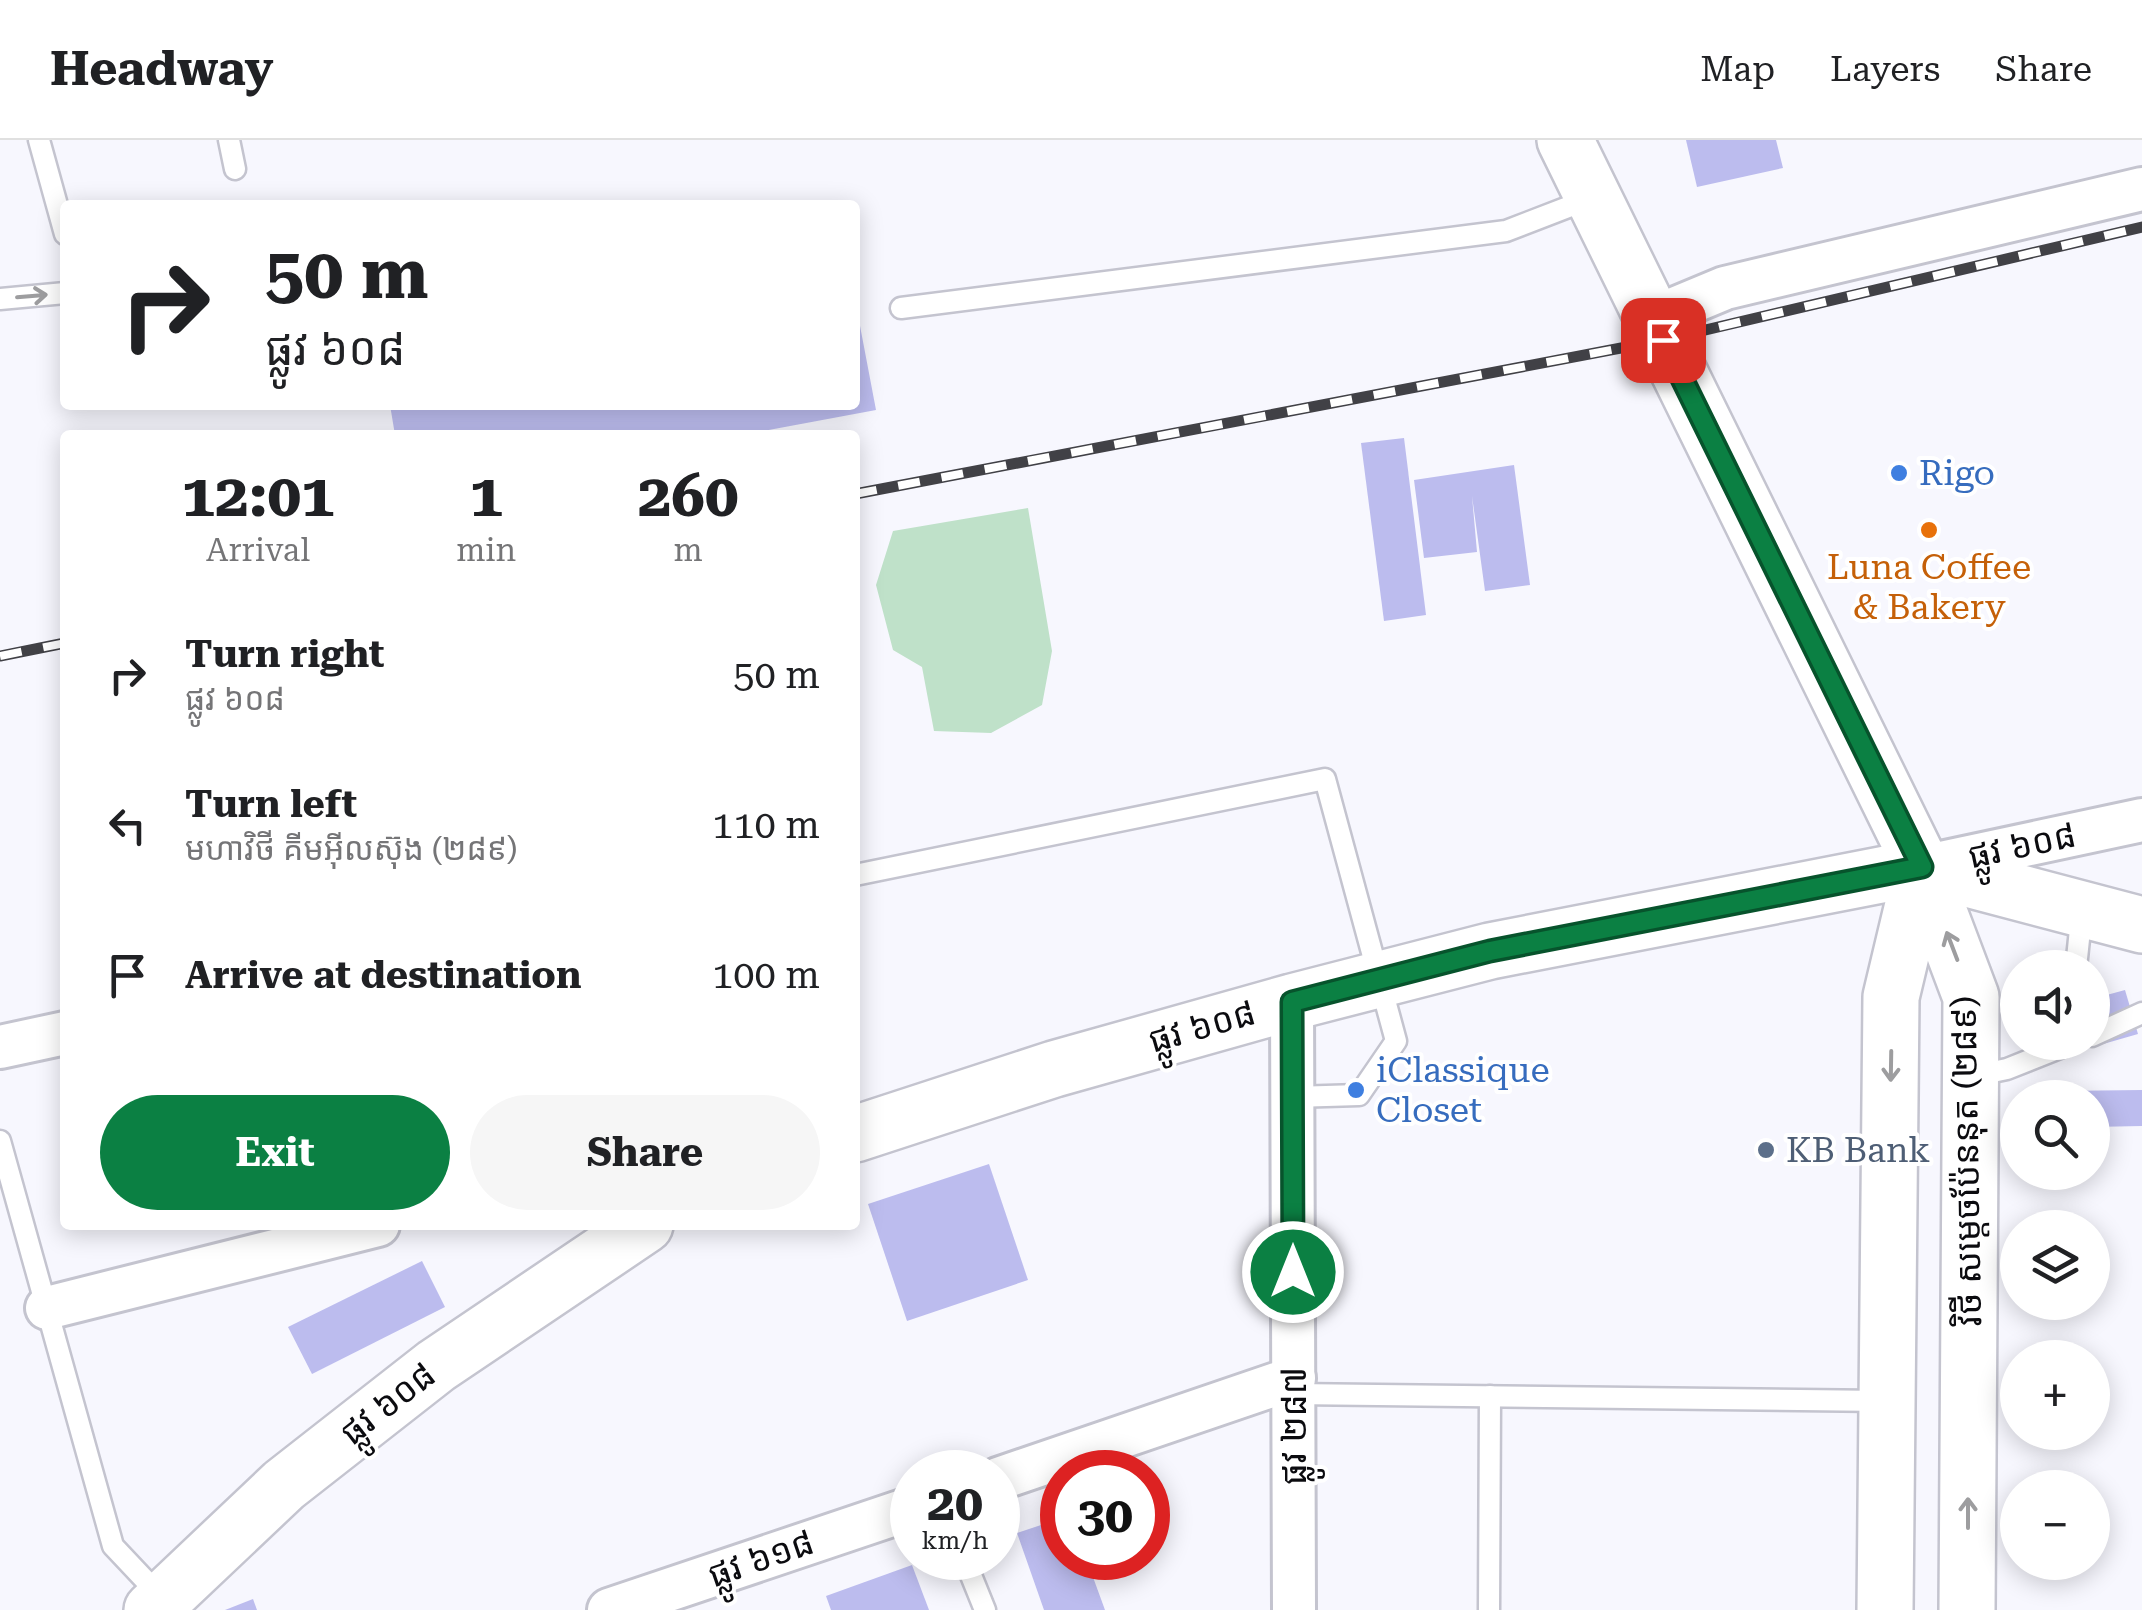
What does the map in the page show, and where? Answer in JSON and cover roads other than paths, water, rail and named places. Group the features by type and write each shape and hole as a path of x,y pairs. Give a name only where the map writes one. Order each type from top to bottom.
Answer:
{"main road":[{"path":"1565,140 1922,867 2142,925"},
{"name":"ផ្លូវ ៦០៨","path":"860,1132 1054,1068 1490,951 1922,867"},
{"name":"វិថី សម្តេចប៉ែននុត (២៨៩)","path":"1922,867 1972,996 1967,1610"},
{"name":"វិថី សម្តេចប៉ែននុត (២៨៩)","path":"1885,1610 1892,997 1922,867"},
{"name":"ផ្លូវ ៦០៨","path":"157,1604 284,1485 436,1366 631,1230"}],"street":[{"path":"1653,318 1725,288 2142,189"},
{"name":"ផ្លូវ ៦០៨","path":"1922,867 2142,820"},
{"name":"ផ្លូវ ២៨៧","path":"1292,1002 1294,1610"},
{"path":"0,1046 60,1035"},
{"path":"47,1308 358,1230"},
{"path":"1020,1472 1293,1386"},
{"name":"ផ្លូវ ៦១៨","path":"609,1610 890,1515"}],"lane":[{"path":"39,140 60,216"},
{"path":"228,140 235,169"},
{"path":"901,308 1506,232 1591,199"},
{"path":"0,299 60,293"},
{"path":"860,875 1325,780 1396,1041 1358,1095 1292,1097"},
{"path":"2078,950 2082,909"},
{"path":"2110,1028 2142,1013"},
{"path":"1971,1076 2029,1060"},
{"path":"0,1140 113,1546 157,1604"},
{"path":"1293,1386 1490,1396 1887,1401"},
{"path":"1490,1396 1490,1610"},
{"path":"973,1580 985,1610"}],"railway":[{"path":"860,493 1663,340 2142,227"},
{"path":"0,656 60,644"}],"place":[{"name":"Rigo","path":"1899,473"},
{"name":"Luna Coffee & Bakery","path":"1929,530"},
{"name":"iClassique Closet","path":"1356,1090"},
{"name":"KB Bank","path":"1766,1150"}]}
